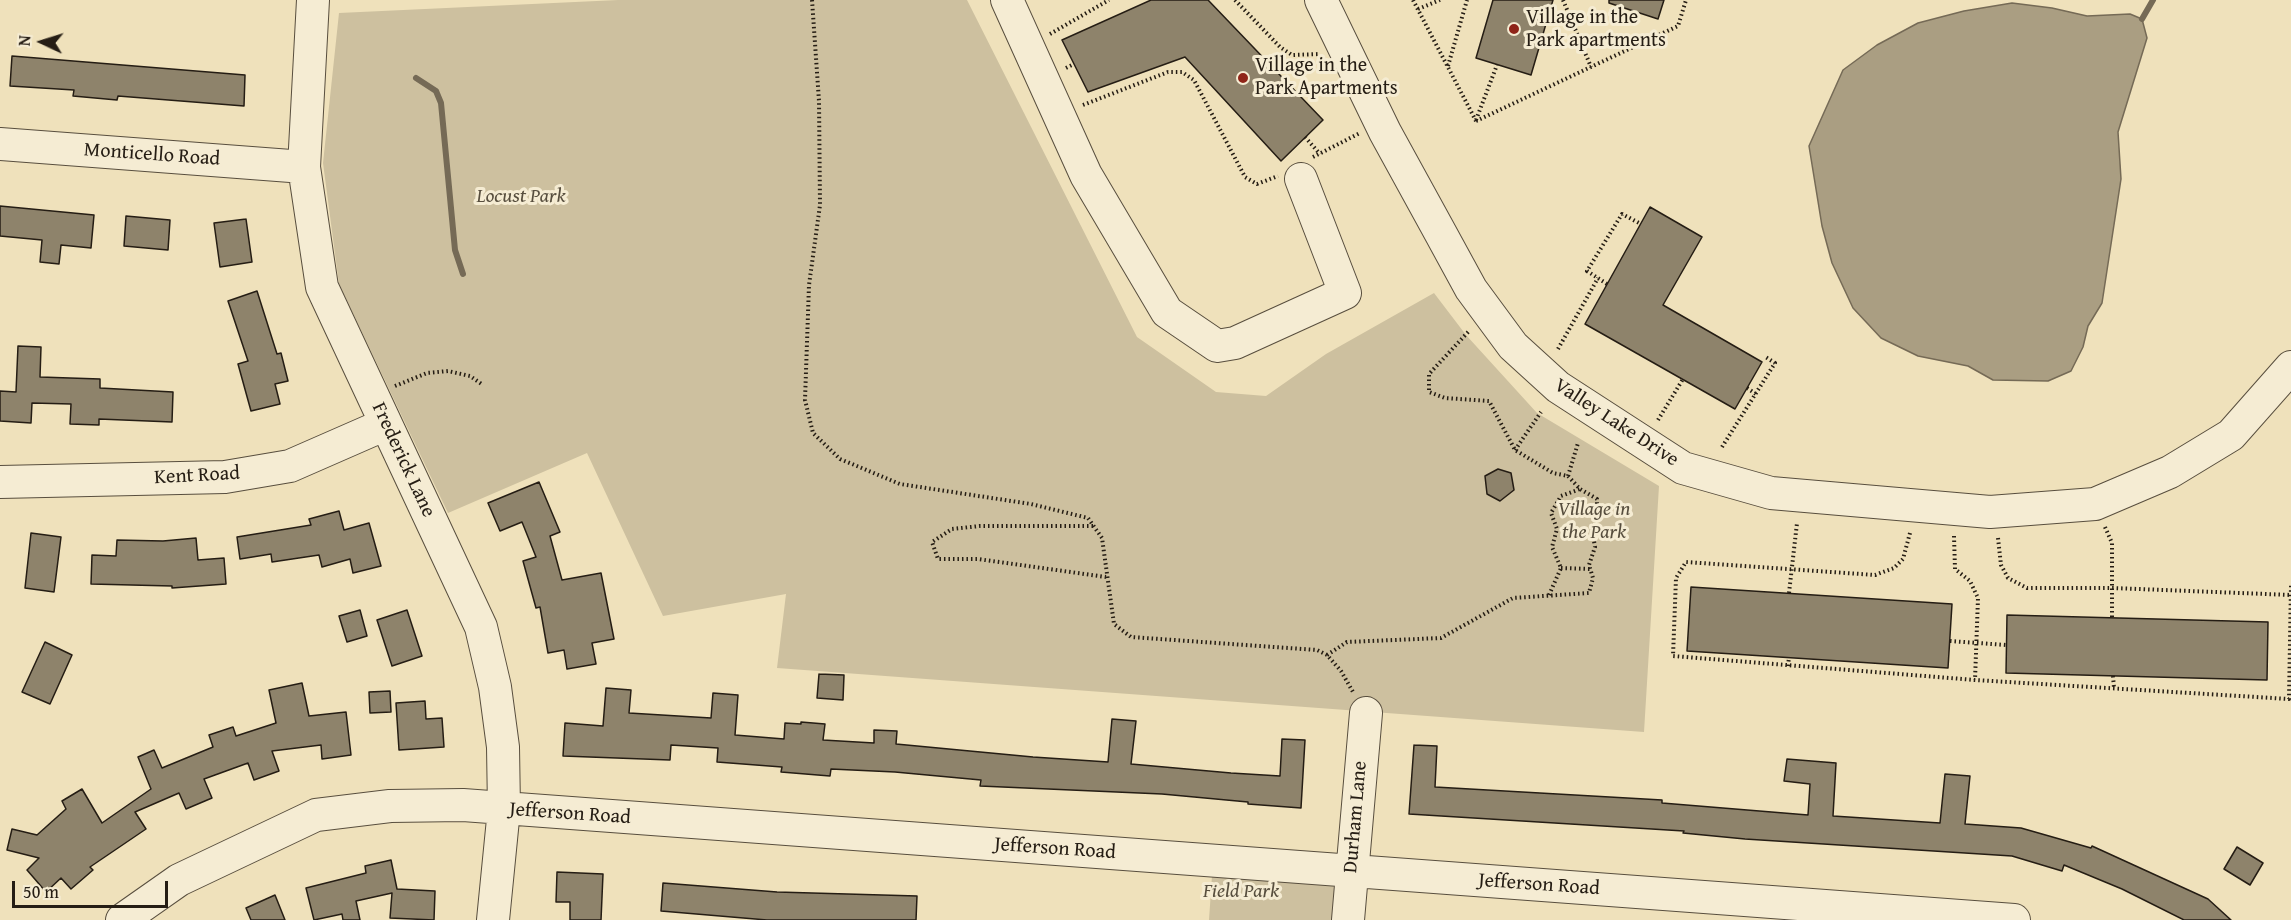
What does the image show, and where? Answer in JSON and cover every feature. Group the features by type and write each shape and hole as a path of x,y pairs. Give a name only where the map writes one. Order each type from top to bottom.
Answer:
{"street":[{"name":"Frederick Lane","path":"313,0 303,167 322,287 481,627 495,687 502,737 504,809 493,920"},
{"path":"1007,0 1086,175 1167,312 1217,346 1235,343 1345,293 1297,171"},
{"name":"Valley Lake Drive","path":"1321,0 1385,132 1471,289 1513,346 1558,387 1683,468 1782,494 1990,512 2095,504 2170,472 2231,435 2291,367"},
{"name":"Monticello Road","path":"0,144 303,167"},
{"name":"Kent Road","path":"0,482 225,477 290,466 379,411"},
{"name":"Durham Lane","path":"1348,920 1366,713"},
{"name":"Jefferson Road","path":"122,920 179,880 316,815 390,806 463,806 2014,920"}],"path":[{"path":"812,0 819,101 820,205 808,308 806,400 813,433 840,459 900,484 1031,504 1088,518 1102,538 1114,624 1131,637 1317,650 1327,655 1341,670 1366,713"},
{"path":"1047,40 1049,34 1109,0"},
{"path":"1236,0 1280,46 1292,55 1306,56 1321,53"},
{"path":"1413,0 1476,121"},
{"path":"1418,9 1440,0"},
{"path":"1448,66 1467,0"},
{"path":"1563,0 1591,67"},
{"path":"1476,121 1678,26 1686,0"},
{"path":"1476,121 1497,65"},
{"path":"1078,107 1168,72 1182,72 1194,80 1245,177 1257,184 1297,171 1320,154 1362,132"},
{"path":"1305,137 1320,154"},
{"path":"1607,284 1587,271 1622,214 1641,224"},
{"path":"1558,349 1598,278"},
{"path":"1327,655 1347,642 1441,638 1513,598 1589,593 1593,578 1590,569 1595,546 1592,529 1597,516 1597,499 1580,489 1568,476 1553,472 1515,450 1489,401 1445,398 1429,392 1429,374 1469,331"},
{"path":"1722,447 1775,363 1764,356"},
{"path":"379,411 408,378 427,373 462,374 470,376 483,385"},
{"path":"1658,420 1683,379"},
{"path":"1748,388 1756,394"},
{"path":"1515,450 1541,412"},
{"path":"1568,476 1578,442"},
{"path":"1549,596 1561,568 1552,547 1557,529 1551,513 1561,496 1580,489"},
{"path":"1789,593 1797,523"},
{"path":"2104,524 2112,543 2111,579 2114,588 2112,618"},
{"path":"1094,526 980,526 952,529 932,542 938,559 978,559 1106,577"},
{"path":"1910,533 1903,559 1894,568 1875,575 1686,562 1676,578 1673,656 1975,680 2289,699 2291,585"},
{"path":"1954,536 1955,569 1970,582 1978,598 1975,680"},
{"path":"1998,538 2001,565 2008,578 2027,588 2114,588 2291,595"},
{"path":"1561,568 1590,569"},
{"path":"1950,641 2007,645"},
{"path":"1788,666 1789,657"},
{"path":"2113,676 2114,688"}],"green space":[{"path":"618,0 967,0 1137,337 1216,392 1266,396 1326,354 1434,293 1466,335 1537,413 1659,486 1644,732 777,668 786,594 663,616 587,453 448,513 339,284 323,163 339,13"},
{"name":"Field Park","path":"1213,861 1351,872 1348,920 1209,920"}],"shaded area":[{"path":"2012,3 2052,8 2087,16 2130,14 2142,19 2147,38 2118,132 2121,179 2102,303 2088,326 2083,347 2071,371 2048,381 1993,380 1968,366 1918,356 1881,338 1853,308 1832,263 1822,226 1809,146 1843,70 1877,45 1918,23 1964,11"}],"building":[{"name":"Village in the Park Apartments","path":"1151,0 1208,0 1323,120 1281,161 1185,57 1088,92 1062,40"},
{"name":"Village in the Park apartments","path":"1493,0 1553,0 1531,75 1476,58"},
{"name":"Village in the Park apartments","path":"1609,0 1664,0 1658,19 1609,3"},
{"path":"12,56 245,75 244,106 118,96 117,100 73,96 74,90 10,86"},
{"path":"0,206 94,215 91,248 61,245 59,264 40,262 42,240 0,236"},
{"path":"1650,207 1702,237 1663,305 1762,362 1735,409 1585,324"},
{"path":"126,216 170,220 168,250 124,246"},
{"path":"246,219 252,262 220,267 214,223"},
{"path":"257,291 277,354 281,353 288,381 275,384 280,404 251,411 238,364 248,361 228,301"},
{"path":"18,346 41,347 40,377 100,379 100,388 173,392 172,422 99,419 99,425 70,424 71,404 32,403 31,423 0,421 0,391 16,392"},
{"path":"1498,469 1511,473 1514,490 1500,501 1487,494 1485,476"},
{"path":"539,482 560,532 550,536 562,580 601,573 614,639 592,643 596,664 567,669 564,650 548,653 540,607 536,608 523,561 536,557 522,522 500,531 488,503"},
{"path":"339,511 344,530 369,523 381,566 353,573 350,559 322,567 319,555 272,562 271,554 240,559 237,537 311,525 309,519"},
{"path":"31,533 61,537 54,592 25,588"},
{"path":"196,538 198,560 224,558 226,584 172,588 172,586 91,584 92,555 116,556 117,540 163,541"},
{"path":"1691,587 1952,604 1948,668 1687,651"},
{"path":"360,610 367,636 347,642 339,616"},
{"path":"407,610 422,656 392,666 377,620"},
{"path":"2007,615 2268,622 2267,680 2006,673"},
{"path":"45,642 72,655 50,704 22,692"},
{"path":"819,674 844,675 843,700 817,698"},
{"path":"302,683 309,716 346,712 351,755 322,759 321,745 272,751 279,771 254,780 248,763 204,779 212,798 186,809 179,793 135,812 146,829 90,867 93,870 71,889 61,878 46,892 27,870 39,858 7,850 12,829 37,835 66,809 62,801 82,789 102,823 151,789 138,757 154,750 162,768 213,747 209,735 233,727 236,736 276,723 269,690"},
{"path":"606,688 631,690 629,713 711,718 713,693 738,695 735,735 784,739 785,723 801,724 801,722 825,724 823,740 874,743 874,730 897,731 896,744 1108,762 1112,719 1136,721 1131,764 1231,773 1280,776 1282,739 1305,740 1301,808 1162,794 980,786 981,780 895,772 831,769 830,776 781,772 782,767 717,762 718,748 671,745 670,760 563,756 565,723 603,726"},
{"path":"390,691 391,712 370,713 369,692"},
{"path":"425,701 426,719 442,718 444,747 399,750 396,703"},
{"path":"1414,745 1437,746 1435,787 1662,800 1662,803 1808,815 1810,784 1784,781 1787,759 1836,763 1833,816 1940,823 1945,774 1970,776 1965,824 2021,828 2091,848 2092,846 2208,899 2231,920 2184,920 2122,889 2064,865 2062,871 2012,856 1745,839 1683,833 1684,831 1409,814"},
{"path":"2237,847 2263,863 2250,885 2224,869"},
{"path":"391,860 397,889 435,891 434,920 390,918 392,893 356,901 360,920 343,920 342,914 314,920 306,888 366,873 365,866"},
{"path":"557,872 603,874 601,920 570,920 570,902 556,902"},
{"path":"663,883 777,892 917,896 916,920 767,920 661,911"},
{"path":"275,895 285,920 251,920 246,908"}],"waterway":[{"path":"2142,19 2153,0"},
{"path":"416,78 436,91 441,103 455,250 463,274"}],"place":[{"name":"Village in the Park apartments","path":"1514,29"},
{"name":"Village in the Park Apartments","path":"1243,78"}],"park label":[{"name":"Locust Park","path":"521,197"},
{"name":"Village in the Park","path":"1594,522"}]}
